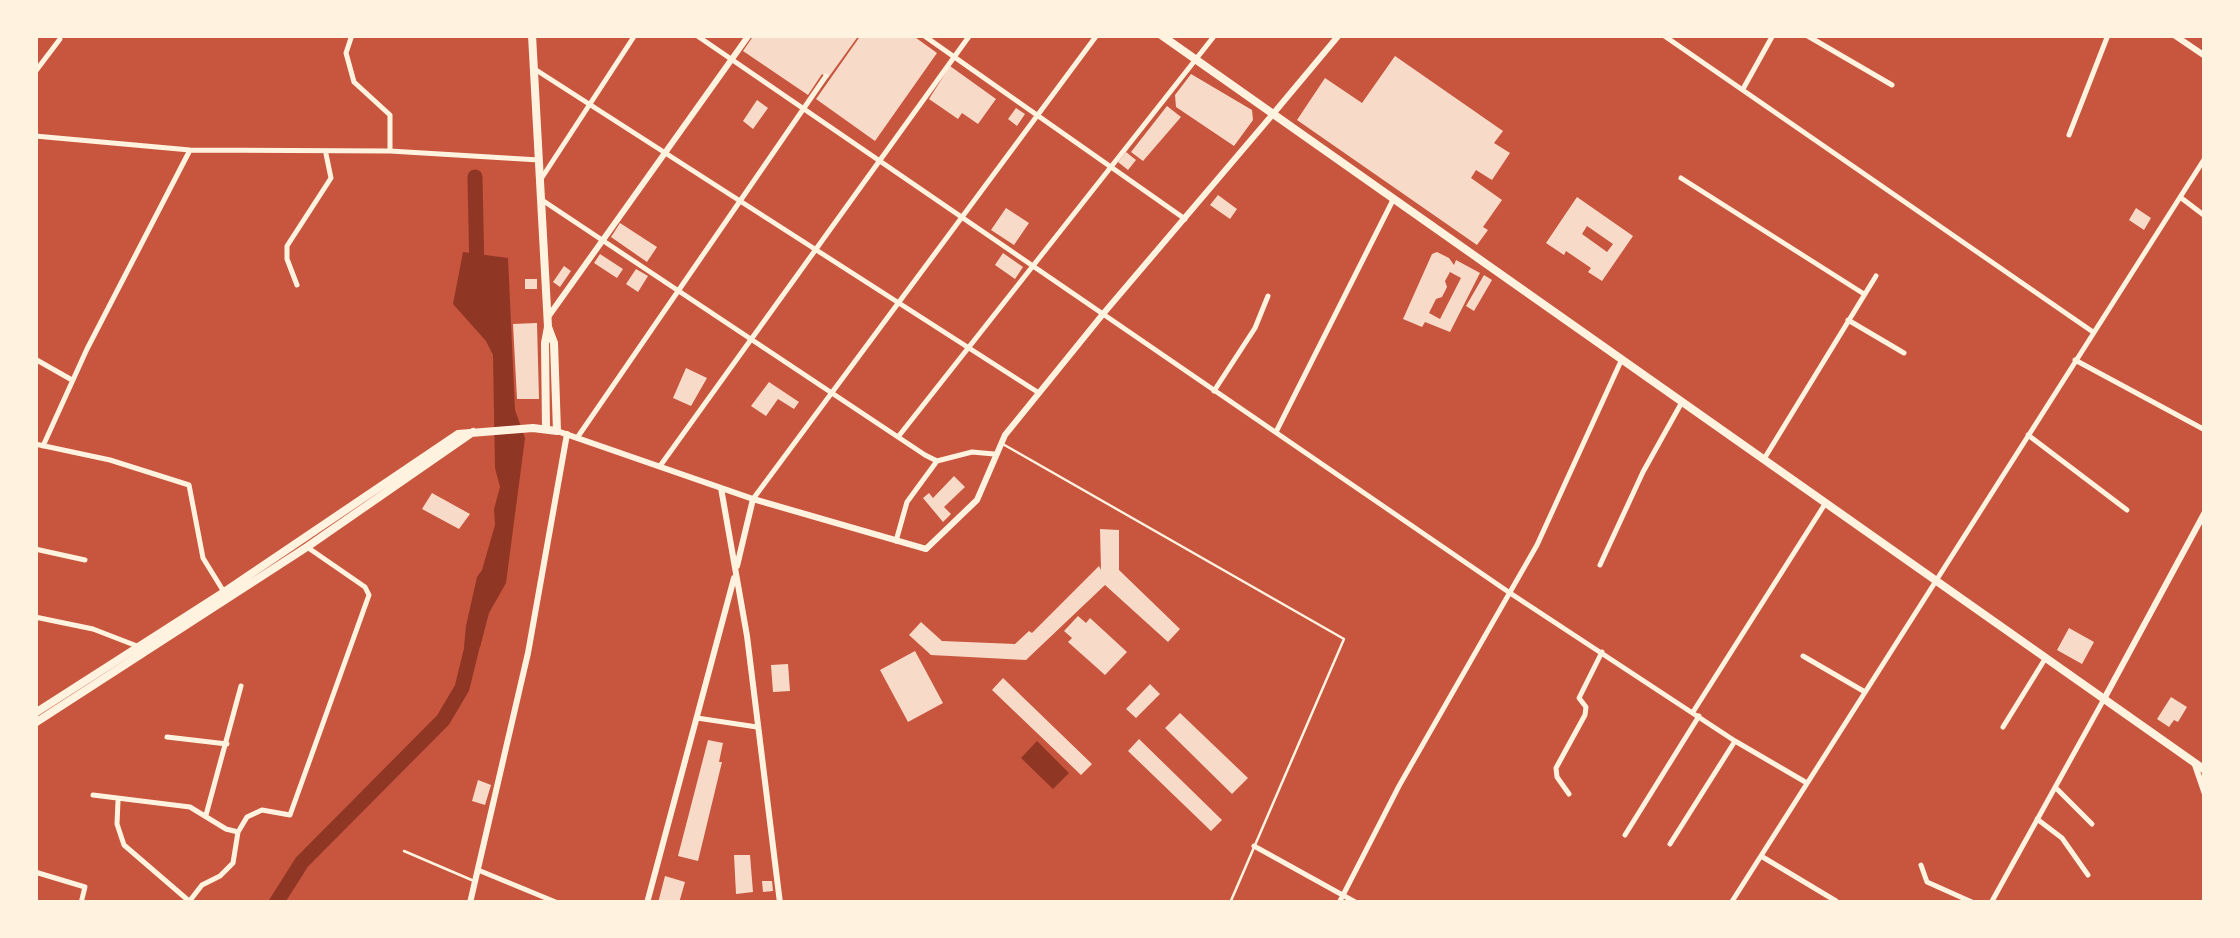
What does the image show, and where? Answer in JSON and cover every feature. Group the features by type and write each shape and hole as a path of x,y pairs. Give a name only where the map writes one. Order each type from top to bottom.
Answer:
{"main road":[{"path":"532,35 548,323 546,429"},
{"path":"548,323 749,35"},
{"path":"1161,35 2205,770"},
{"path":"35,722 41,709 224,592 458,434 556,430 753,499 896,542 932,546 977,500 1000,442 1338,35"},
{"path":"2174,35 2205,56"},
{"path":"548,323 554,343 556,430"},
{"path":"41,709 307,547 477,432"},
{"path":"470,903 528,653 566,434"},
{"path":"721,487 747,636 780,903"},
{"path":"647,903 753,499"},
{"path":"2104,700 2205,512"},
{"path":"2194,762 2205,794"}],"street":[{"path":"352,35 346,53 354,82 390,115 390,151"},
{"path":"541,180 635,35"},
{"path":"696,35 1510,592 1736,741 1808,783"},
{"path":"923,35 1185,219"},
{"path":"660,466 970,35"},
{"path":"753,499 1097,35"},
{"path":"898,437 1215,35"},
{"path":"1663,35 2093,332"},
{"path":"1742,90 1773,35"},
{"path":"1806,35 1892,86"},
{"path":"2069,136 2108,35"},
{"path":"35,72 60,39"},
{"path":"532,68 1039,393"},
{"path":"577,438 826,76"},
{"path":"35,144 37,136 190,150 390,151 540,160"},
{"path":"43,446 72,380 190,150"},
{"path":"297,284 287,259 287,246 331,178 326,152"},
{"path":"1732,903 2205,158"},
{"path":"1680,178 1864,294"},
{"path":"2180,197 2205,216"},
{"path":"1276,432 1394,198"},
{"path":"542,200 938,461"},
{"path":"1764,459 1876,276"},
{"path":"1214,391 1255,328 1268,296"},
{"path":"1848,320 1904,352"},
{"path":"35,359 72,380"},
{"path":"1338,903 1537,546 1622,360"},
{"path":"2074,360 2205,430"},
{"path":"1600,565 1643,472 1682,402"},
{"path":"2028,435 2127,510"},
{"path":"35,444 110,460 189,485 203,558 224,592"},
{"path":"896,542 907,502 938,461 972,452 994,454"},
{"path":"1625,835 1825,504"},
{"path":"118,800 116,824 124,845 189,902 202,884 220,876 233,864 238,832 253,812 290,814 370,593 307,547"},
{"path":"35,548 85,560"},
{"path":"35,617 92,629 138,647"},
{"path":"1569,794 1556,768 1585,715 1586,707 1579,698 1602,652"},
{"path":"1803,656 1865,692"},
{"path":"2003,727 2044,659"},
{"path":"206,815 241,686"},
{"path":"1991,903 2104,700"},
{"path":"697,718 757,727"},
{"path":"166,737 227,744"},
{"path":"1670,844 1736,741"},
{"path":"2055,787 2092,824"},
{"path":"94,794 118,800 176,804 238,832"},
{"path":"2037,820 2062,838 2088,875"},
{"path":"1254,846 1356,903"},
{"path":"1761,856 1836,901"},
{"path":"1921,865 1927,882 1974,903"},
{"path":"478,870 558,903"},
{"path":"35,872 85,887 81,903"}],"lane":[{"path":"1000,442 1344,640 1230,903"},
{"path":"404,851 475,882"}],"shaded area":[{"path":"463,252 508,258 515,410 525,438 506,583 489,613 480,647 464,647 466,626 495,525 494,509 500,487 495,468 493,355 486,341 453,304"},
{"path":"1037,741 1069,773 1053,789 1021,758"}],"building":[{"path":"754,35 859,35 828,78 822,74 808,95 743,51"},
{"path":"861,35 912,35 937,53 875,141 816,99"},
{"path":"1395,56 1503,131 1494,143 1510,153 1492,180 1476,170 1471,178 1502,200 1483,227 1488,230 1477,245 1297,120 1325,78 1362,103"},
{"path":"950,66 996,99 978,124 962,113 958,119 929,99"},
{"path":"1191,74 1252,110 1253,120 1234,146 1176,107 1175,95"},
{"path":"757,100 768,108 753,129 743,121"},
{"path":"1167,106 1181,117 1143,161 1131,152"},
{"path":"1016,108 1025,114 1017,126 1008,119"},
{"path":"1126,152 1136,160 1128,170 1118,162"},
{"path":"1218,195 1237,209 1230,219 1210,205"},
{"path":"1577,197 1633,236 1602,281 1566,251 1564,255 1546,243","holes":["1587,226 1613,244 1607,252 1582,234"]},
{"path":"1006,208 1029,223 1014,245 991,230"},
{"path":"2136,208 2151,218 2144,230 2129,220"},
{"path":"620,223 657,247 647,262 611,237"},
{"path":"1437,252 1454,265 1456,260 1480,273 1450,332 1403,319 1432,254","holes":["1450,272 1461,278 1440,319 1429,313 1436,299 1442,297"]},
{"path":"1003,253 1023,267 1015,279 995,265"},
{"path":"600,254 623,269 617,278 594,263"},
{"path":"564,266 571,271 560,287 553,282"},
{"path":"636,269 648,276 638,292 626,284"},
{"path":"1484,275 1492,280 1474,311 1466,306"},
{"path":"525,279 537,279 537,289 525,289"},
{"path":"537,323 539,399 517,399 513,324"},
{"path":"686,368 707,378 691,406 673,398"},
{"path":"769,382 799,402 794,409 778,399 766,416 751,406"},
{"path":"954,476 965,487 944,507 951,514 943,522 923,498 929,493 933,498"},
{"path":"432,493 470,514 459,529 422,509"},
{"path":"1100,529 1119,530 1119,570 1180,629 1168,642 1105,585 1026,660 931,655 909,635 921,622 942,641 1015,644 1029,631 1032,633 1099,566 1101,570"},
{"path":"1078,616 1086,623 1090,618 1127,652 1105,675 1068,642 1072,638 1064,631"},
{"path":"2069,628 2094,642 2082,664 2057,650"},
{"path":"915,651 943,703 908,722 880,670"},
{"path":"788,664 790,691 773,692 771,665"},
{"path":"1003,678 1092,764 1081,775 992,690"},
{"path":"1150,684 1160,694 1136,718 1126,709"},
{"path":"2171,697 2187,707 2178,722 2174,720 2169,727 2157,719"},
{"path":"1180,713 1248,778 1232,794 1165,728"},
{"path":"1139,739 1222,820 1211,831 1128,751"},
{"path":"708,740 723,743 722,762 698,861 678,856"},
{"path":"478,780 491,785 485,805 472,801"},
{"path":"734,855 750,855 753,892 736,894"},
{"path":"665,876 685,882 679,903 658,903"},
{"path":"762,881 772,881 773,891 763,892"}],"waterway":[{"path":"475,177 477,273"},
{"path":"276,903 302,862 443,720 462,688 476,631"}]}
